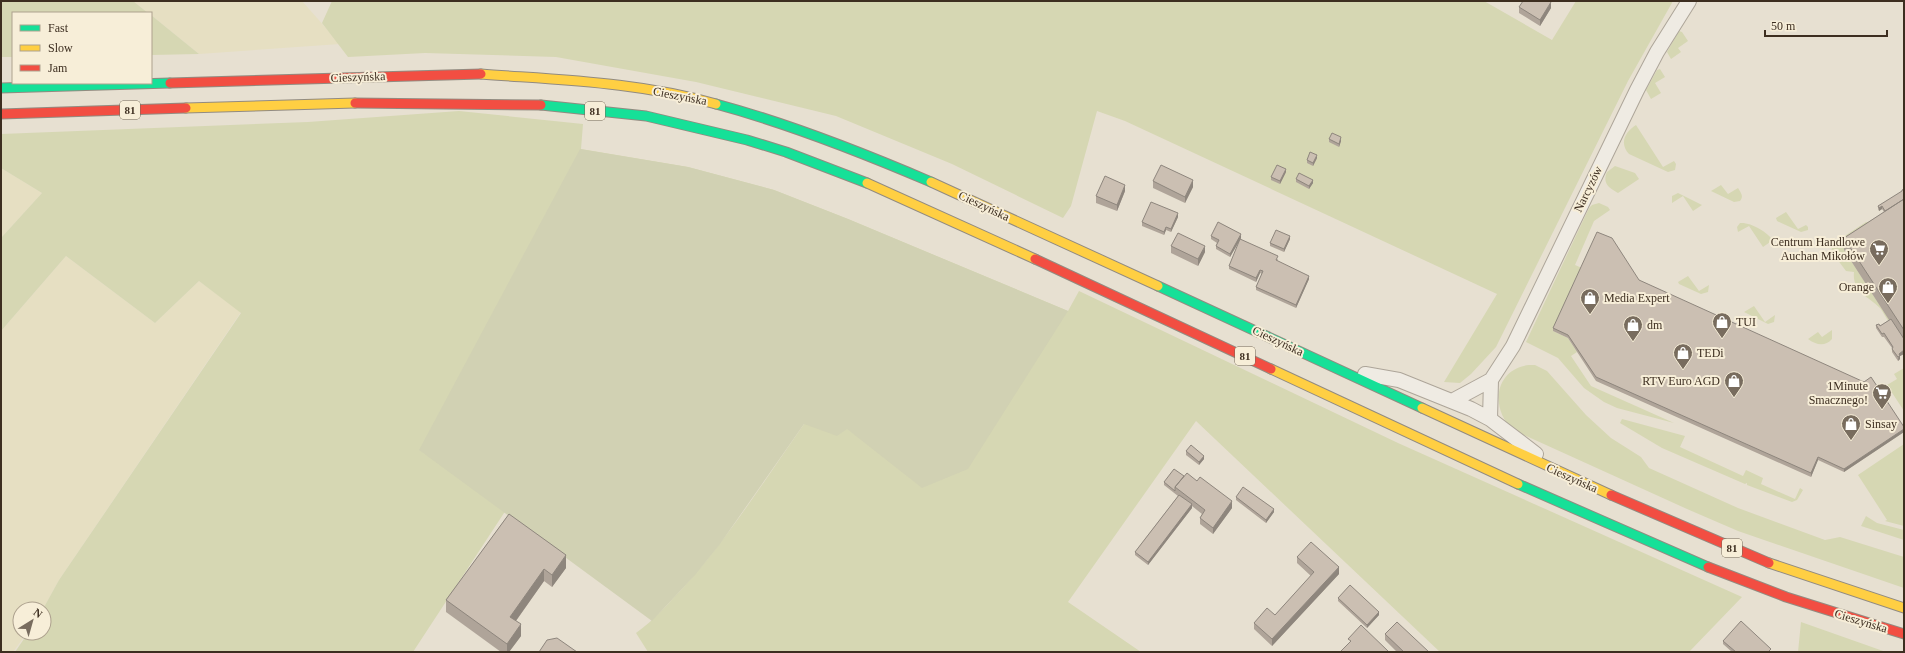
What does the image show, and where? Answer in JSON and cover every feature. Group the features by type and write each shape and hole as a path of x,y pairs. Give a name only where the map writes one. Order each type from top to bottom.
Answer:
{"main road":[{"name":"Cieszyńska","path":"152,83 478,74 595,82 651,90 710,102 760,116 846,146 931,182 1342,370 1565,475 1757,559 1904,608"},
{"name":"Cieszyńska","path":"1,88 126,84"},
{"name":"Cieszyńska","path":"1,114 344,103 528,104 646,116 747,140 847,174 917,204 1566,505 1662,548 1836,614 1904,634"}],"street":[{"name":"Narcyzów","path":"1452,402 1491,380 1513,346 1586,193 1657,52 1689,1"},
{"path":"1342,370 1399,380 1490,419 1565,475"},
{"path":"1490,419 1491,380"}],"shaded area":[{"path":"133,1 302,1 340,44 199,54 152,16 152,12 147,12"},
{"path":"1,168 42,193 1,238"},
{"path":"66,256 155,323 199,281 241,312 59,580 47,601 12,601 12,641 21,641 13,652 1,652 1,331"}],"green space":[{"path":"1,1 133,1 147,12 12,12 12,57 1,57"},
{"path":"332,1 1484,1 1552,40 1576,1 1673,1 1628,81 1496,347 1471,374 1460,383 1444,382 1497,294 1125,121 1097,111 1071,206 1063,218 952,164 836,116 696,82 556,57 425,53 348,57 322,23"},
{"path":"152,16 199,54 152,55"},
{"path":"1679,31 1682,32 1688,41 1678,48 1681,52 1671,59 1667,52"},
{"path":"1660,69 1665,77 1655,83 1661,93 1651,99 1646,90 1657,70"},
{"path":"459,111 583,124 581,149 688,167 774,190 848,219 1068,311 1079,291 1398,443 1742,597 1689,652 1440,652 1196,421 1068,602 1141,652 648,652 636,633 664,608 714,551 745,510 804,424 524,491 504,513 413,652 15,652 23,641 52,641 52,601 47,601 59,580 241,313 199,281 155,323 66,256 1,331 1,238 42,193 1,168 1,134 308,122"},
{"path":"1636,125 1663,167 1674,161 1676,164 1675,170 1668,172 1629,154 1624,146 1624,142 1626,134"},
{"path":"580,149 688,167 774,190 848,219 1068,311 968,469 922,488 847,429 837,436 804,424 720,544 695,575 652,621 419,450"},
{"path":"1615,166 1635,173 1639,179 1618,193 1607,185 1605,179 1607,172"},
{"path":"1721,185 1728,194 1738,188 1742,196 1740,201 1734,202 1711,191"},
{"path":"1678,193 1702,205 1693,211 1683,196 1672,203 1672,196"},
{"path":"1599,203 1608,207 1610,210 1594,221 1575,265 1582,268 1553,331 1568,338 1577,352 1571,356 1591,386 1674,423 1617,408 1604,402 1584,388 1558,358 1526,342 1589,208 1592,205"},
{"path":"1786,212 1798,229 1806,225 1808,230 1801,232 1777,221 1776,218"},
{"path":"1866,222 1879,223 1844,250 1890,321 1889,322 1880,308 1858,289 1854,279 1854,272 1846,271 1831,251 1834,243"},
{"path":"1740,223 1749,224 1758,228 1773,240 1763,247 1749,226 1738,232 1737,227"},
{"path":"1688,276 1699,291 1709,285 1708,292 1701,294 1679,284 1678,282"},
{"path":"1754,306 1765,322 1775,315 1774,322 1768,324 1744,312"},
{"path":"1832,330 1832,339 1829,342 1817,344 1808,339 1818,332 1822,337"},
{"path":"1535,365 1547,371 1586,415 1611,438 1641,457 1649,468 1738,508 1825,540 1840,537 1904,557 1904,588 1738,531 1513,430 1501,412 1499,391 1502,382 1508,374 1517,368"},
{"path":"1904,368 1904,411 1887,385 1897,379 1894,374"},
{"path":"1622,419 1685,436 1680,447 1743,476 1746,470 1763,478 1761,484 1795,499 1800,488 1803,490 1797,500 1792,502 1747,485 1747,483 1745,484 1662,448 1620,423"},
{"path":"1904,444 1904,526 1885,521 1887,520 1858,475"},
{"path":"1866,516 1877,523 1904,530 1904,540 1861,526"},
{"path":"1801,622 1886,652 1798,652"}],"building":[{"path":"1523,1 1551,2 1540,20 1519,7"},
{"path":"1332,133 1341,137 1339,144 1329,139"},
{"path":"1310,152 1317,155 1313,163 1307,160"},
{"path":"1161,165 1193,180 1185,197 1153,181"},
{"path":"1277,165 1286,169 1280,181 1271,177"},
{"path":"1299,173 1313,180 1309,186 1296,179"},
{"path":"1105,176 1125,185 1117,205 1096,196"},
{"path":"1904,189 1904,199 1885,211 1882,206 1879,208 1878,206"},
{"name":"Centrum Handlowe Auchan Mikołów","path":"1904,199 1904,330 1844,238"},
{"path":"1151,202 1178,213 1171,229 1166,227 1164,232 1142,222"},
{"path":"1218,222 1241,234 1230,254 1216,246 1219,240 1211,236"},
{"path":"1276,230 1290,236 1284,249 1270,243"},
{"path":"1597,232 1612,238 1639,280 1864,382 1871,377 1904,429 1844,469 1818,457 1811,473 1596,377 1568,335 1553,328"},
{"path":"1178,233 1205,246 1198,259 1171,246"},
{"path":"1240,239 1278,256 1276,260 1309,276 1296,305 1256,287 1263,271 1260,270 1256,278 1229,266"},
{"path":"1891,319 1904,339 1904,350 1898,357 1884,333 1882,334 1876,325 1879,324 1880,326"},
{"path":"1191,445 1204,456 1199,462 1186,451"},
{"path":"1174,469 1184,476 1175,487 1175,491 1164,482"},
{"path":"1187,473 1197,481 1200,477 1232,501 1213,528 1200,518 1205,510 1175,487"},
{"path":"1243,487 1274,509 1266,520 1236,497"},
{"path":"1179,495 1192,504 1148,562 1135,552"},
{"path":"509,514 566,555 552,575 544,569 510,617 521,624 507,644 446,600"},
{"path":"1311,542 1339,567 1272,639 1254,623 1267,608 1275,615 1314,572 1297,557"},
{"path":"1350,585 1379,612 1367,625 1338,598"},
{"path":"1741,621 1771,649 1768,652 1736,652 1723,641"},
{"path":"1397,622 1429,652 1404,652 1385,634"},
{"path":"1361,625 1388,651 1340,652 1351,641 1348,639"},
{"path":"557,638 577,652 539,652 547,640"}],"traffic: fast":[{"path":"152,84 170,83"},
{"path":"1,88 136,84"},
{"path":"716,104 771,120 825,139 931,182"},
{"path":"541,105 646,116 747,140 786,152 867,183"},
{"path":"1158,286 1422,408"},
{"path":"1518,484 1708,567"}],"traffic: slow":[{"path":"481,74 570,80 629,86 716,104"},
{"path":"186,108 355,103"},
{"path":"931,182 1158,286"},
{"path":"867,183 1035,259"},
{"path":"1271,369 1518,484"},
{"path":"1422,408 1611,495"},
{"path":"1769,563 1904,608"}],"traffic: jam":[{"path":"170,83 481,74"},
{"path":"355,103 541,105"},
{"path":"1,114 186,108"},
{"path":"1035,259 1271,369"},
{"path":"1611,495 1769,563"},
{"path":"1708,567 1786,597 1904,634"}],"place":[{"name":"Centrum Handlowe Auchan Mikołów","path":"1879,266"},
{"name":"Orange","path":"1888,304"},
{"name":"Media Expert","path":"1590,315"},
{"name":"TUI","path":"1722,339"},
{"name":"dm","path":"1633,342"},
{"name":"TEDi","path":"1683,370"},
{"name":"RTV Euro AGD","path":"1734,398"},
{"name":"1Minute Smacznego!","path":"1882,410"},
{"name":"Sinsay","path":"1851,441"}]}
